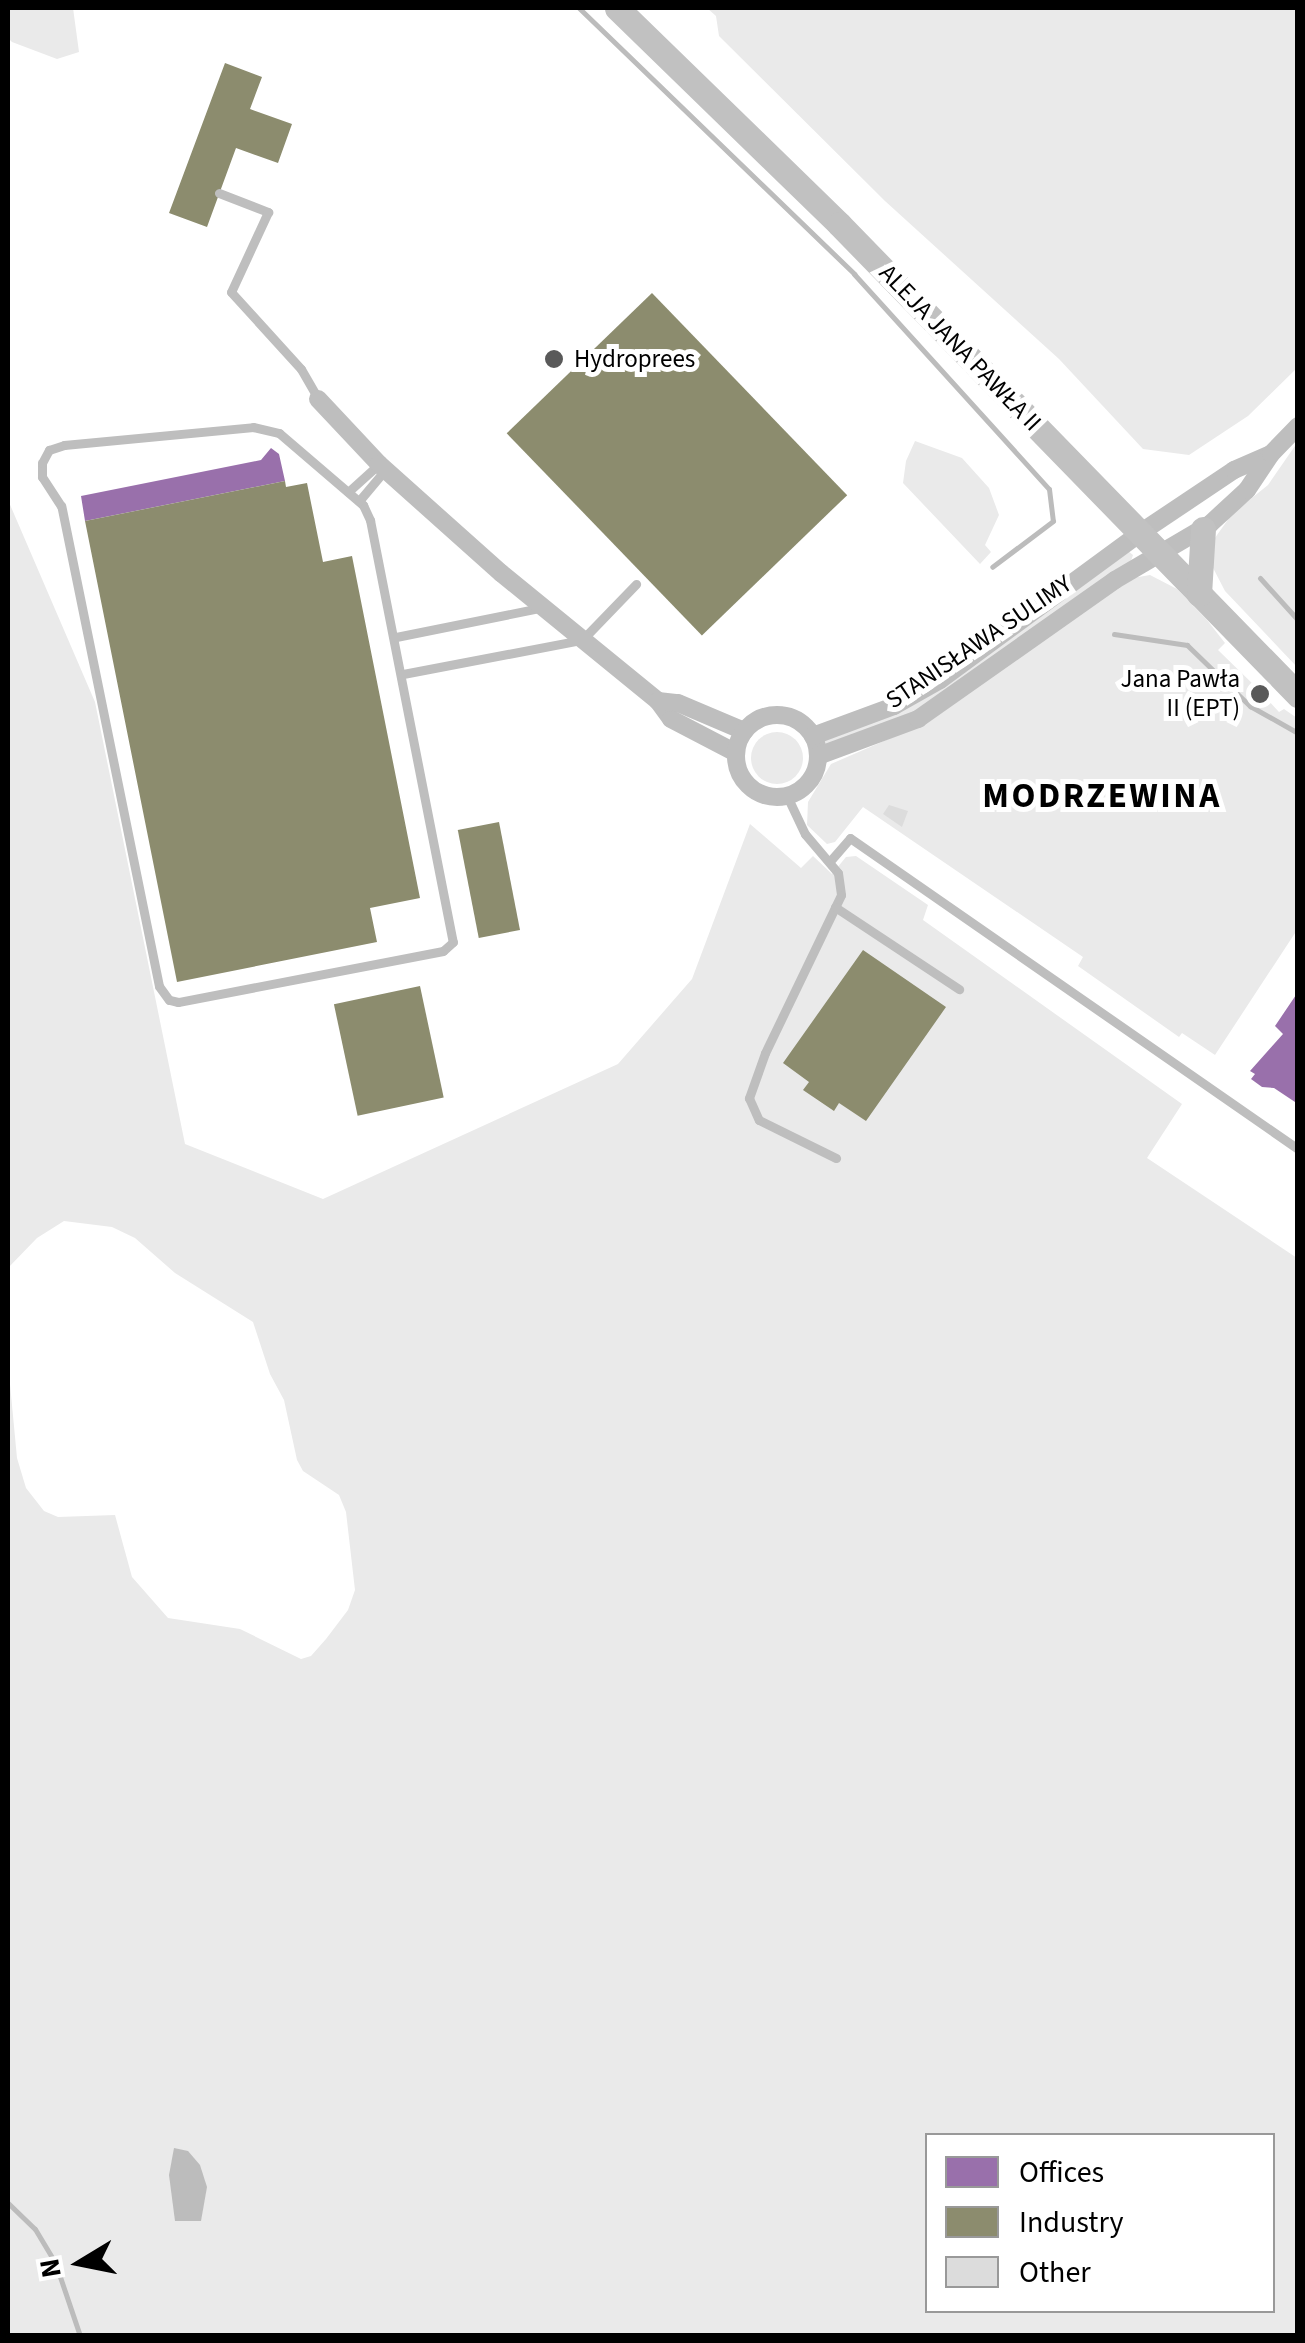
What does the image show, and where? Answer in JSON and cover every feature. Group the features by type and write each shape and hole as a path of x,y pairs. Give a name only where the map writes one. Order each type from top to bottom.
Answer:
{"street":[{"name":"ALEJA JANA PAWŁA II","path":"617,8 839,224 1298,695"},
{"path":"318,399 382,467 658,701 671,718 736,753"},
{"path":"1271,454 1298,426"},
{"name":"STANISŁAWA SULIMY","path":"813,736 894,706 940,680 1140,533 1234,470 1271,454"},
{"name":"STANISŁAWA SULIMY","path":"818,756 918,718 1115,580 1203,528 1248,490 1271,454"},
{"path":"1200,594 1203,528"},
{"path":"658,701 678,703 744,730"},
{"path":"767,716 793,718 813,736 818,756 810,782 787,796 757,792 738,769 736,753 744,730 767,716"}],"lane":[{"path":"219,193 268,212 232,292 301,368 318,399"},
{"path":"268,428 348,492 358,501 375,536 454,942 442,950 183,1002 169,1000 159,986 61,506 42,477 42,463 49,450 64,445 268,428"},
{"path":"348,492 382,467"},
{"path":"358,501 382,467"},
{"path":"403,674 582,640 636,584"},
{"path":"396,637 544,607"},
{"path":"787,796 805,834 831,860 842,880 834,908 765,1053 750,1098 759,1120 836,1158"},
{"path":"831,860 850,838 1298,1149"},
{"path":"834,908 959,990"}],"shaded area":[{"path":"8,8 73,8 79,52 57,59 12,42 8,38"},
{"path":"707,8 1297,8 1297,368 1248,416 1189,455 1143,449 1059,359 885,201 719,36 716,16"},
{"path":"915,441 962,458 989,488 999,515 985,545 991,552 980,564 903,483 906,461"},
{"path":"1297,443 1297,667 1225,591 1211,564 1212,542 1232,514 1268,485"},
{"path":"8,500 95,702 185,1144 323,1199 618,1064 692,979 750,824 801,868 813,856 832,874 846,857 856,856 928,905 923,920 1182,1104 1147,1158 1297,1258 1297,2335 8,2335 8,1363 17,1458 26,1488 44,1511 58,1517 115,1515 132,1577 168,1618 240,1629 301,1659 311,1656 326,1639 348,1610 355,1590 346,1512 339,1495 303,1471 297,1460 284,1400 270,1374 253,1322 175,1273 135,1238 112,1227 64,1221 37,1238 8,1268"},
{"path":"1128,551 1133,555 1131,561 905,719 825,745 824,740 880,718"},
{"path":"1150,575 1177,589 1207,620 1225,643 1218,650 1257,688 1261,699 1265,697 1279,712 1284,709 1297,718 1297,930 1215,1055 1182,1033 1179,1037 1078,966 1083,957 863,807 835,842 827,844 807,825 808,802 831,764 930,721 1127,579"},
{"path":"777,732 796,739 803,758 796,777 777,784 758,777 751,758 758,739"},
{"path":"174,2148 188,2151 200,2165 207,2187 201,2221 175,2221 169,2175"}],"building: Offices":[{"path":"271,448 279,454 285,481 85,521 81,496 261,460"},
{"path":"1298,992 1298,1104 1274,1088 1262,1087 1251,1079 1255,1074 1250,1071 1283,1034 1275,1026"}],"building: Industry":[{"path":"225,63 262,77 250,109 292,124 278,163 236,148 207,227 169,213"},
{"path":"652,293 847,495 702,635 507,433"},
{"path":"285,481 286,487 307,483 323,562 352,556 420,898 370,908 377,942 177,982 85,521"},
{"path":"499,822 520,930 479,938 458,830"},
{"path":"863,950 946,1007 866,1121 839,1103 834,1111 803,1090 809,1082 783,1063"},
{"path":"420,986 444,1098 358,1116 334,1004"}],"building: Other":[{"path":"889,805 908,811 902,827 883,814"}],"waterway":[{"path":"579,8 854,274 1049,489 1053,521 992,567"},
{"path":"1260,578 1298,620"},
{"path":"1114,634 1187,645 1250,706 1298,733"},
{"path":"8,2203 35,2229 55,2262 80,2336"}],"place":[{"name":"Hydroprees","path":"554,359"},
{"name":"Jana Pawła II (EPT)","path":"1260,694"}],"district":[{"name":"MODRZEWINA","path":"1102,796"}]}
